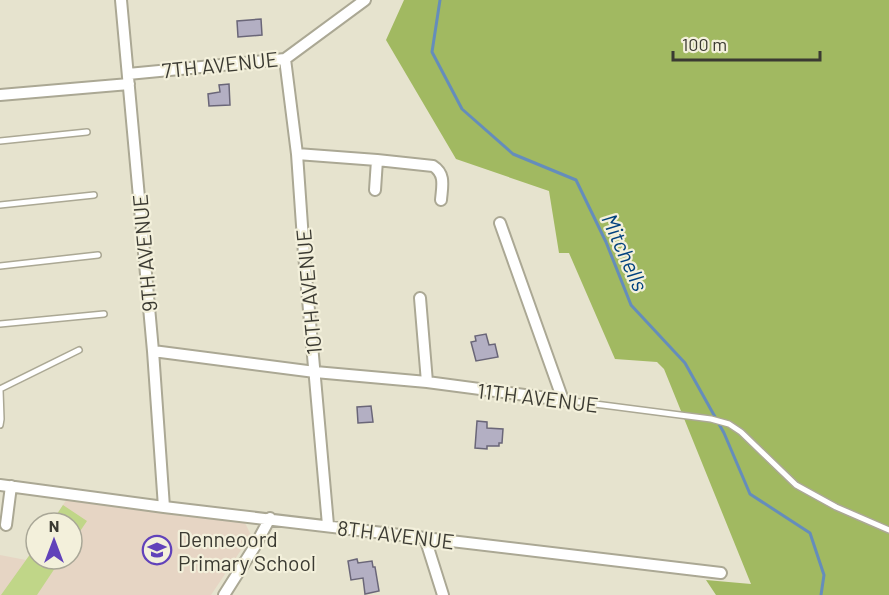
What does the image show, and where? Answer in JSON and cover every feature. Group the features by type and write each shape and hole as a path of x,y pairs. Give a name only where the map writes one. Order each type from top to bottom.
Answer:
{"street":[{"name":"9TH AVENUE","path":"121,0 153,351 164,507"},
{"name":"7TH AVENUE","path":"0,95 285,59 366,0"},
{"name":"10TH AVENUE","path":"285,59 297,154 327,525"},
{"path":"297,154 433,166 442,174 441,200"},
{"path":"375,190 377,160"},
{"path":"500,223 563,400"},
{"path":"420,298 427,382"},
{"name":"11TH AVENUE","path":"153,351 563,400"},
{"path":"6,485 7,525"},
{"name":"8TH AVENUE","path":"6,485 164,507 721,573"},
{"path":"224,595 270,518"},
{"path":"425,538 442,595"}],"lane":[{"path":"0,141 87,132"},
{"path":"0,205 94,195"},
{"path":"0,266 98,255"},
{"path":"0,324 104,314"},
{"path":"0,425 0,389 79,350"},
{"name":"11TH AVENUE","path":"563,400 722,422 741,432 796,485 836,507 889,530"}],"shaded area":[{"name":"Denneoord Primary School","path":"67,499 244,521 251,535 211,595 0,595 0,555 24,560 24,571 84,571 84,511 59,511"}],"green space":[{"path":"404,0 889,0 889,595 716,595 706,580 751,584 664,369 657,362 615,359 569,253 559,253 549,191 456,159 386,40"},
{"path":"63,505 72,511 59,511"},
{"path":"24,563 24,571 53,571 37,595 1,595"}],"building":[{"path":"261,19 262,35 238,37 237,21"},
{"path":"229,84 230,105 209,106 208,94 220,92 219,85"},
{"path":"486,334 489,345 495,344 498,357 476,361 471,342 476,341 475,336"},
{"path":"371,406 373,422 358,423 357,407"},
{"path":"477,421 487,422 487,428 503,429 502,443 499,443 499,446 487,446 487,449 475,448"},
{"path":"357,559 358,563 372,561 379,591 365,594 363,578 351,580 348,561"}],"waterway":[{"name":"Mitchells","path":"440,0 432,52 462,109 513,154 576,180 606,242 631,305 685,363 724,433 750,494 810,533 824,575 821,595"}],"place":[{"name":"Denneoord Primary School","path":"157,550"}]}
